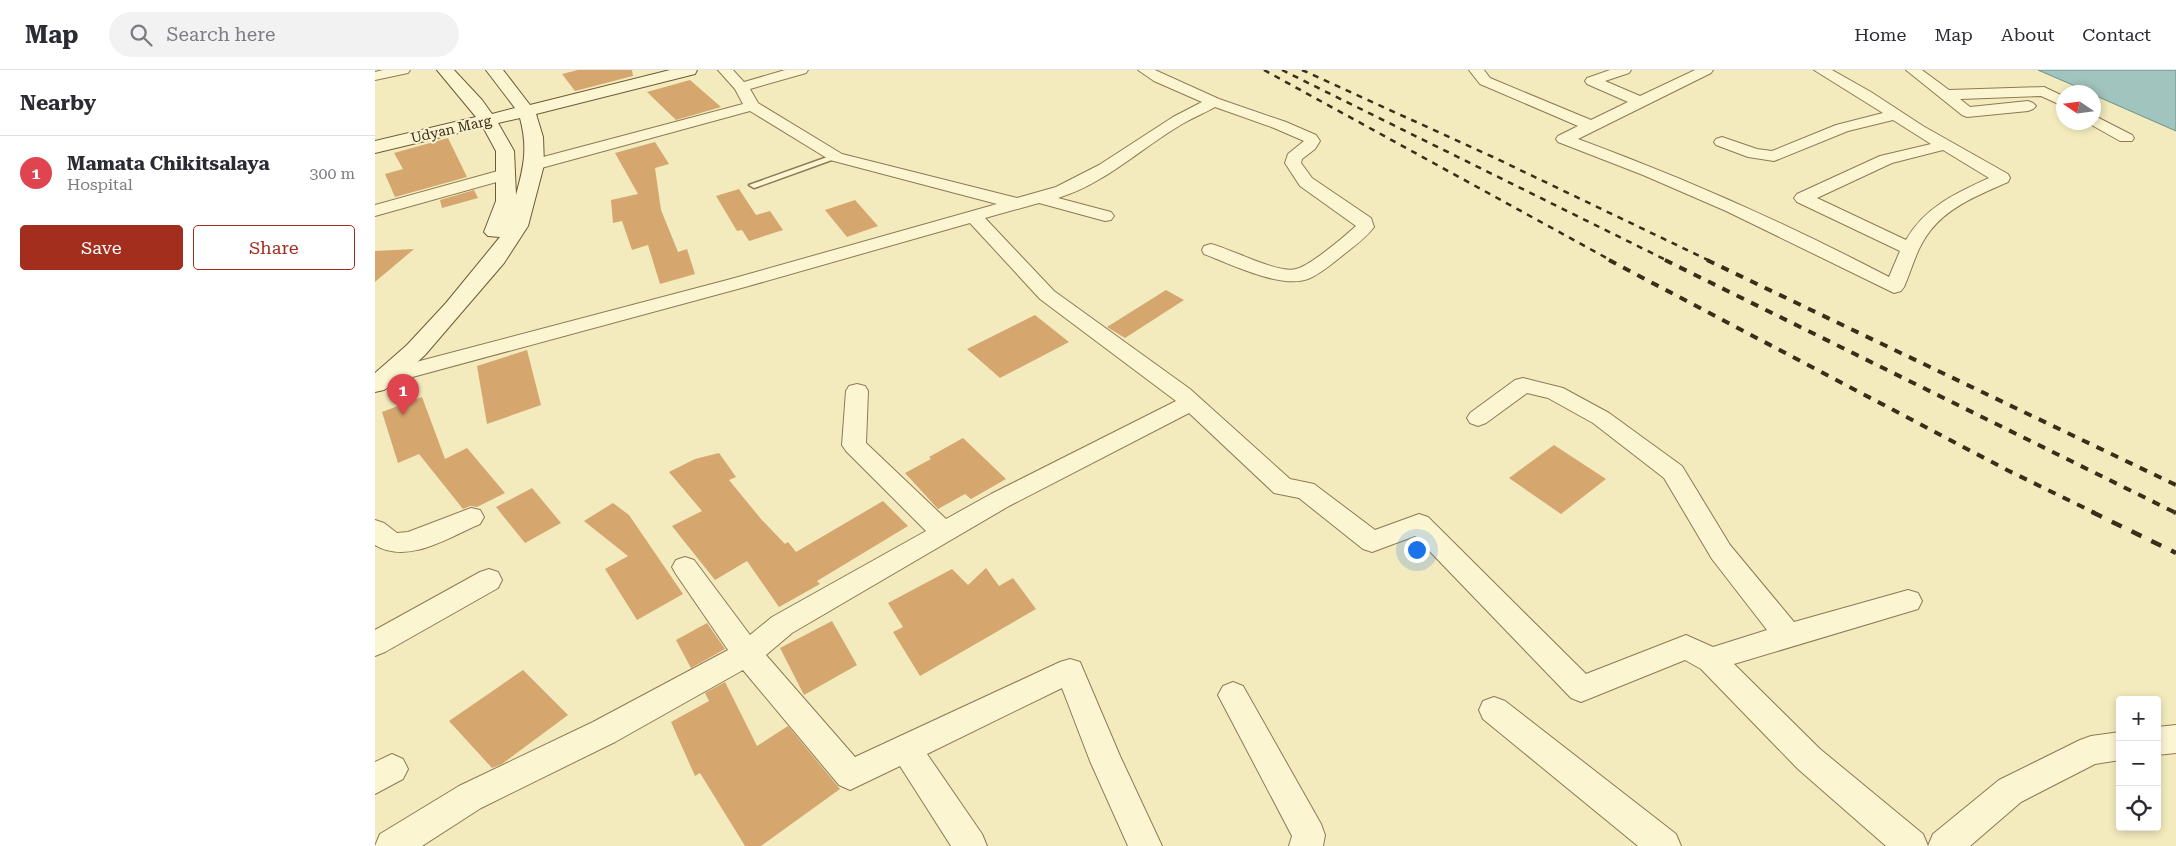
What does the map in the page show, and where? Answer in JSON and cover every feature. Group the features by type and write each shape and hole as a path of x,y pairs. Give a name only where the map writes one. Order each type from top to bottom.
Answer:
{"street":[{"path":"379,375 479,256 498,227 506,201 505,151 487,120 468,106 445,70"},
{"path":"379,375 423,343 495,258 517,226 534,165 534,136 527,112 494,70"},
{"name":"Udyan Marg","path":"375,147 600,95 689,70"},
{"path":"725,70 741,87 752,106 836,158 1018,204"},
{"path":"741,87 801,70"},
{"path":"1145,70 1214,102 1311,138 1312,141 1309,146 1294,157 1293,163 1307,182 1365,222 1365,227 1360,232 1307,271 1293,276 1279,274 1211,250"},
{"path":"1476,70 1485,81 1592,126"},
{"path":"1624,70 1592,81 1641,102"},
{"path":"1706,70 1564,139 1635,165 1773,224 1895,287 1910,249 1924,226 1948,205 2002,178 1894,115 1867,95 1821,70"},
{"path":"1913,70 1967,112 2027,106"},
{"path":"375,76 396,71"},
{"path":"1945,95 2044,91 2056,98"},
{"name":"Udyan Marg","path":"468,106 513,95"},
{"path":"379,375 974,217 1062,191 1105,169 1178,120 1214,102"},
{"path":"534,165 752,106"},
{"path":"1722,142 1753,154 1774,156 1842,128 1894,115"},
{"path":"2101,124 2126,138"},
{"path":"1910,249 1803,198 1886,159 1945,145"},
{"path":"375,212 505,174"},
{"path":"1039,198 1105,216"},
{"path":"974,217 1047,294 1191,402 1283,487 1305,490 1372,542 1419,524 1581,689 1686,647 1711,660 1809,759 1911,846"},
{"path":"1478,418 1523,385 1555,393 1601,418 1673,472 1721,552 1788,636"},
{"path":"857,391 854,444 943,532"},
{"path":"392,846 470,797 604,732 747,654 782,625 1000,500 1191,402"},
{"path":"375,530 388,540 398,543 415,540 471,517"},
{"path":"685,566 747,654 850,775 1070,672 1106,761 1145,846"},
{"path":"375,644 489,580"},
{"path":"1711,660 1908,601"},
{"path":"1233,695 1309,835 1306,846"},
{"path":"1494,710 1664,846"},
{"path":"2161,740 2176,738"},
{"path":"1945,846 2010,791 2091,750 2116,747"},
{"path":"906,748 970,846"}],"lane":[{"path":"754,185 836,158"}],"water":[{"path":"2038,70 2176,70 2176,131 2101,98 2101,85 2073,85"}],"building":[{"path":"578,70 632,70 633,76 575,91 562,74"},
{"path":"690,80 721,107 676,120 647,92"},
{"path":"448,138 467,177 395,197 385,174 403,169 394,153"},
{"path":"655,142 669,164 655,168 661,210 678,252 687,249 695,274 660,284 648,245 632,250 622,221 613,223 611,200 638,194 615,153"},
{"path":"739,189 756,215 770,211 783,230 749,241 742,230 737,231 716,196"},
{"path":"474,190 478,198 442,208 440,200"},
{"path":"855,200 878,226 847,237 825,210"},
{"path":"414,249 375,282 375,251"},
{"path":"1166,290 1184,300 1125,338 1107,327"},
{"path":"1035,315 1069,342 1000,378 967,349"},
{"path":"527,350 541,405 487,424 477,366"},
{"path":"422,397 445,459 467,448 505,493 477,507 470,506 463,509 419,454 398,463 382,412"},
{"path":"963,438 1006,479 971,499 965,494 938,509 905,473"},
{"path":"1554,445 1606,479 1561,514 1509,478"},
{"path":"719,453 736,477 729,480 761,519 785,544 788,542 796,552 883,501 908,526 817,581 820,584 779,607 747,561 715,580 672,526 702,511 669,472 695,459"},
{"path":"532,488 561,523 525,543 496,507"},
{"path":"613,503 629,515 683,594 637,620 605,569 628,556 584,521"},
{"path":"986,568 999,586 1013,578 1036,609 920,676 893,632 903,627 888,603 952,569 968,585"},
{"path":"832,621 857,665 804,695 780,648"},
{"path":"707,623 725,649 691,668 676,640"},
{"path":"523,670 568,715 502,764 492,768 449,721"},
{"path":"725,682 757,746 788,726 840,789 761,846 745,846 700,773 695,776 671,722 709,701 705,693"}],"railway":[{"path":"1264,70 1612,261"},
{"path":"1282,70 1668,261"},
{"path":"1302,70 1493,157 1710,261"},
{"path":"1609,260 2007,470 2095,513"},
{"path":"1665,260 2176,513 2174,512"},
{"path":"1707,260 2176,485"},
{"path":"2092,512 2176,553"}],"place":[{"name":"Mamata Chikitsalaya","path":"403,415"}]}
